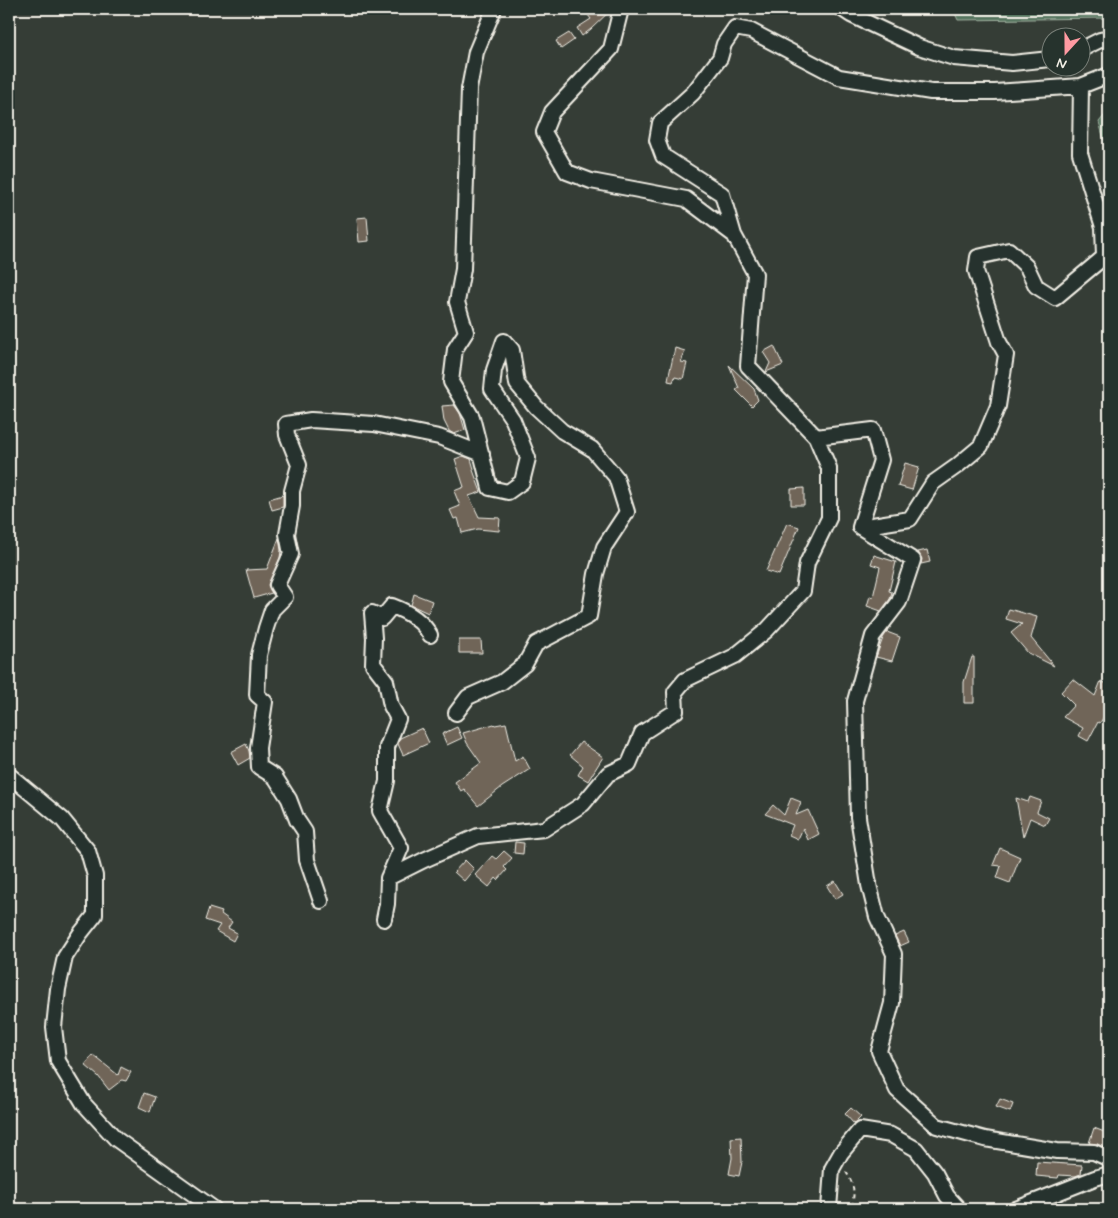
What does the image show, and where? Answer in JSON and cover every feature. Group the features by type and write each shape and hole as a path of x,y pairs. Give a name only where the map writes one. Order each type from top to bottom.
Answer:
{"street":[{"path":"456,714 468,697 502,682 525,664 536,644 589,616 596,574 604,547 627,512 616,478 592,449 562,431 536,407 517,384 512,350 504,341 494,370 492,389 513,420 528,458 522,482 508,492 490,488 472,417 451,382 455,349 466,332 457,302 463,269 469,90 476,52 494,9"},
{"path":"621,9 611,49 552,112 544,132 567,172 591,181 686,199 734,235"},
{"path":"842,9 851,15 919,46 954,58 1012,63 1040,60"},
{"path":"388,878 478,836 544,830 583,804 608,774 629,764 642,733 676,711 675,692 685,680 735,656 767,630 803,590 807,563 829,518 829,468 816,437 748,366 755,274 734,235 722,194 663,156 657,140 660,123 693,93 720,58 724,44 735,28 751,31 839,78 931,92 995,92 1081,86 1109,75"},
{"path":"1090,45 1109,38"},
{"path":"860,527 910,518 933,483 958,466 981,446 998,406 1006,355 999,342 976,271 978,257 1009,250 1027,267 1036,286 1055,298 1104,257 1103,227 1080,153 1081,86"},
{"path":"321,901 307,860 305,832 297,820 289,799 275,777 259,767 258,748 265,702 257,695 259,655 272,610 284,597 277,585 291,554 287,534 292,506 292,491 299,465 287,435 286,424 311,420 374,424 439,437 482,454"},
{"path":"816,437 873,430 881,460 860,527"},
{"path":"860,527 913,560 899,602 874,636 855,701 858,817 867,876 877,917 894,954 892,1003 879,1051 897,1090 936,1126 985,1139 1056,1151 1094,1152 1109,1159"},
{"path":"384,919 387,904 388,878 401,848 380,811 387,781 387,747 398,720 391,706 386,681 373,664 374,638 372,613 382,618 392,606 406,612 425,626 430,635"},
{"path":"9,775 62,819 88,851 95,876 95,915 65,957 58,989 54,1027 58,1061 84,1104 116,1139 214,1209"},
{"path":"829,1209 832,1169 841,1153 860,1130 891,1135 916,1149 935,1173 947,1196 959,1209"},
{"path":"1016,1209 1109,1174"}],"path":[{"path":"841,1153 844,1169 852,1182 855,1194 852,1209"}],"green space":[{"path":"953,9 1109,9 1109,18 958,20"},
{"path":"1109,110 1109,157 1099,122"}],"building":[{"path":"595,9 612,9 582,36 577,28 591,19 588,15"},
{"path":"569,33 574,40 561,49 556,41"},
{"path":"367,217 369,241 359,242 357,218"},
{"path":"774,346 783,365 766,372 770,363 763,352"},
{"path":"675,348 685,351 681,362 687,363 683,379 675,377 673,382 668,381"},
{"path":"729,365 754,389 758,400 752,406 736,390 739,388"},
{"path":"454,405 460,413 465,430 454,434 449,431 444,421 442,406"},
{"path":"463,456 471,459 481,492 469,496 479,517 500,518 499,531 478,529 462,533 458,518 454,519 450,510 460,506 454,491 464,487 455,459"},
{"path":"905,463 919,467 912,490 898,486"},
{"path":"804,488 804,505 791,505 791,489"},
{"path":"283,495 283,507 272,510 269,499"},
{"path":"787,523 799,527 779,575 766,571"},
{"path":"279,538 280,558 268,585 272,593 254,598 246,570 267,569"},
{"path":"927,550 930,562 921,564 922,559 918,552"},
{"path":"874,555 896,562 889,591 892,592 890,599 881,611 867,606 870,596 873,597 880,567 871,564"},
{"path":"414,594 432,601 428,613 411,605"},
{"path":"1009,609 1037,617 1031,638 1054,666 1028,653 1011,633 1022,624 1006,619"},
{"path":"887,632 900,637 892,661 876,657"},
{"path":"459,640 481,640 482,653 459,653"},
{"path":"972,657 974,657 974,703 964,703 964,682"},
{"path":"1073,679 1095,696 1101,681 1109,685 1109,715 1106,713 1100,723 1098,722 1088,741 1079,736 1083,728 1063,717 1074,705 1061,692"},
{"path":"506,723 515,761 523,756 530,769 502,787 478,806 464,789 461,791 455,782 481,763 467,743 463,733 494,724"},
{"path":"457,727 462,738 447,745 442,734"},
{"path":"422,728 429,743 403,755 398,744 400,738"},
{"path":"581,742 603,757 588,781 578,775 583,766 570,755"},
{"path":"246,744 250,758 238,765 231,752"},
{"path":"1030,797 1041,801 1037,812 1049,818 1045,825 1030,818 1023,837 1016,798 1028,802"},
{"path":"791,798 801,802 796,815 808,810 819,834 808,840 803,828 798,839 789,835 793,825 765,814 773,805 784,815"},
{"path":"515,842 524,843 523,854 514,853"},
{"path":"1000,848 1020,857 1010,883 997,878 1001,866 993,865"},
{"path":"504,851 512,858 504,867 507,870 498,880 496,878 489,887 475,875 492,856 496,859"},
{"path":"465,860 474,869 464,881 454,872"},
{"path":"835,881 843,894 835,899 827,886"},
{"path":"209,908 222,912 221,914 232,922 228,928 237,933 233,941 216,931 220,925 205,920"},
{"path":"904,932 909,942 900,946 895,936"},
{"path":"93,1055 118,1075 121,1067 131,1072 126,1081 122,1080 109,1090 98,1076 85,1065"},
{"path":"144,1093 155,1097 150,1112 139,1107"},
{"path":"1000,1099 1013,1104 1010,1112 996,1107"},
{"path":"851,1108 861,1117 854,1124 845,1114"},
{"path":"1094,1128 1107,1133 1109,1131 1109,1149 1089,1143"},
{"path":"741,1137 742,1162 739,1176 729,1174 732,1158 731,1138"},
{"path":"1037,1162 1082,1165 1081,1174 1075,1176 1059,1175 1058,1178 1036,1176"}]}
